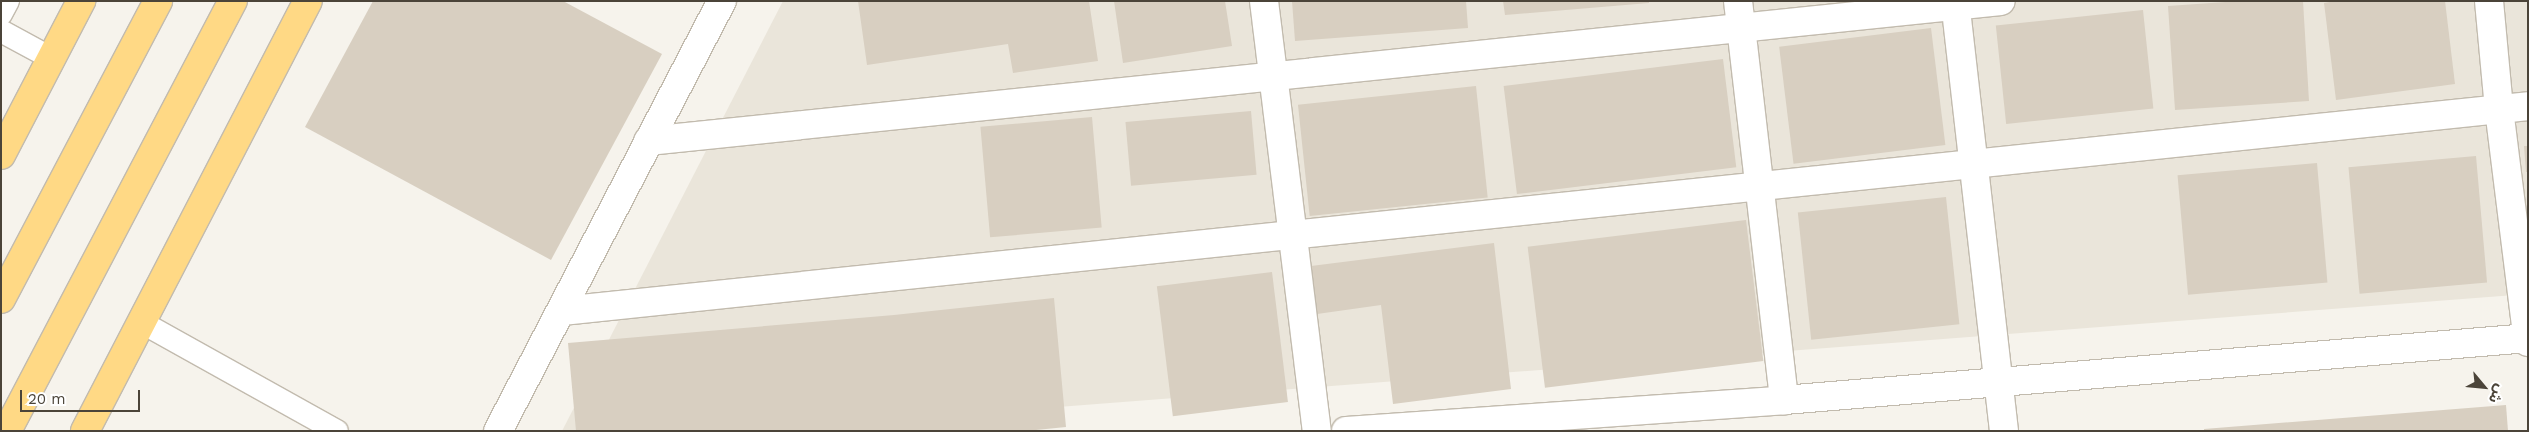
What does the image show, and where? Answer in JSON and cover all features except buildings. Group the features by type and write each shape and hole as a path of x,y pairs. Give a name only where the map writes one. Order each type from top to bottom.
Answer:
{"highway":[{"path":"1,155 80,1"},
{"path":"1,299 158,1"},
{"path":"7,431 233,1"},
{"path":"85,431 308,1"}],"street":[{"path":"498,431 722,1"},
{"path":"1264,1 1317,431"},
{"path":"1738,1 1784,400"},
{"path":"648,142 1742,28 1955,4 2001,1"},
{"path":"1346,431 1784,400 2528,339 2499,108 2489,1"},
{"path":"1955,4 2000,382 2004,431"},
{"path":"562,311 2528,106"}],"lane":[{"path":"1,14 8,1"},
{"path":"1,31 51,58"},
{"path":"141,322 337,431"}],"shaded area":[{"path":"783,1 2528,1 2528,294 746,431 562,431"}]}
